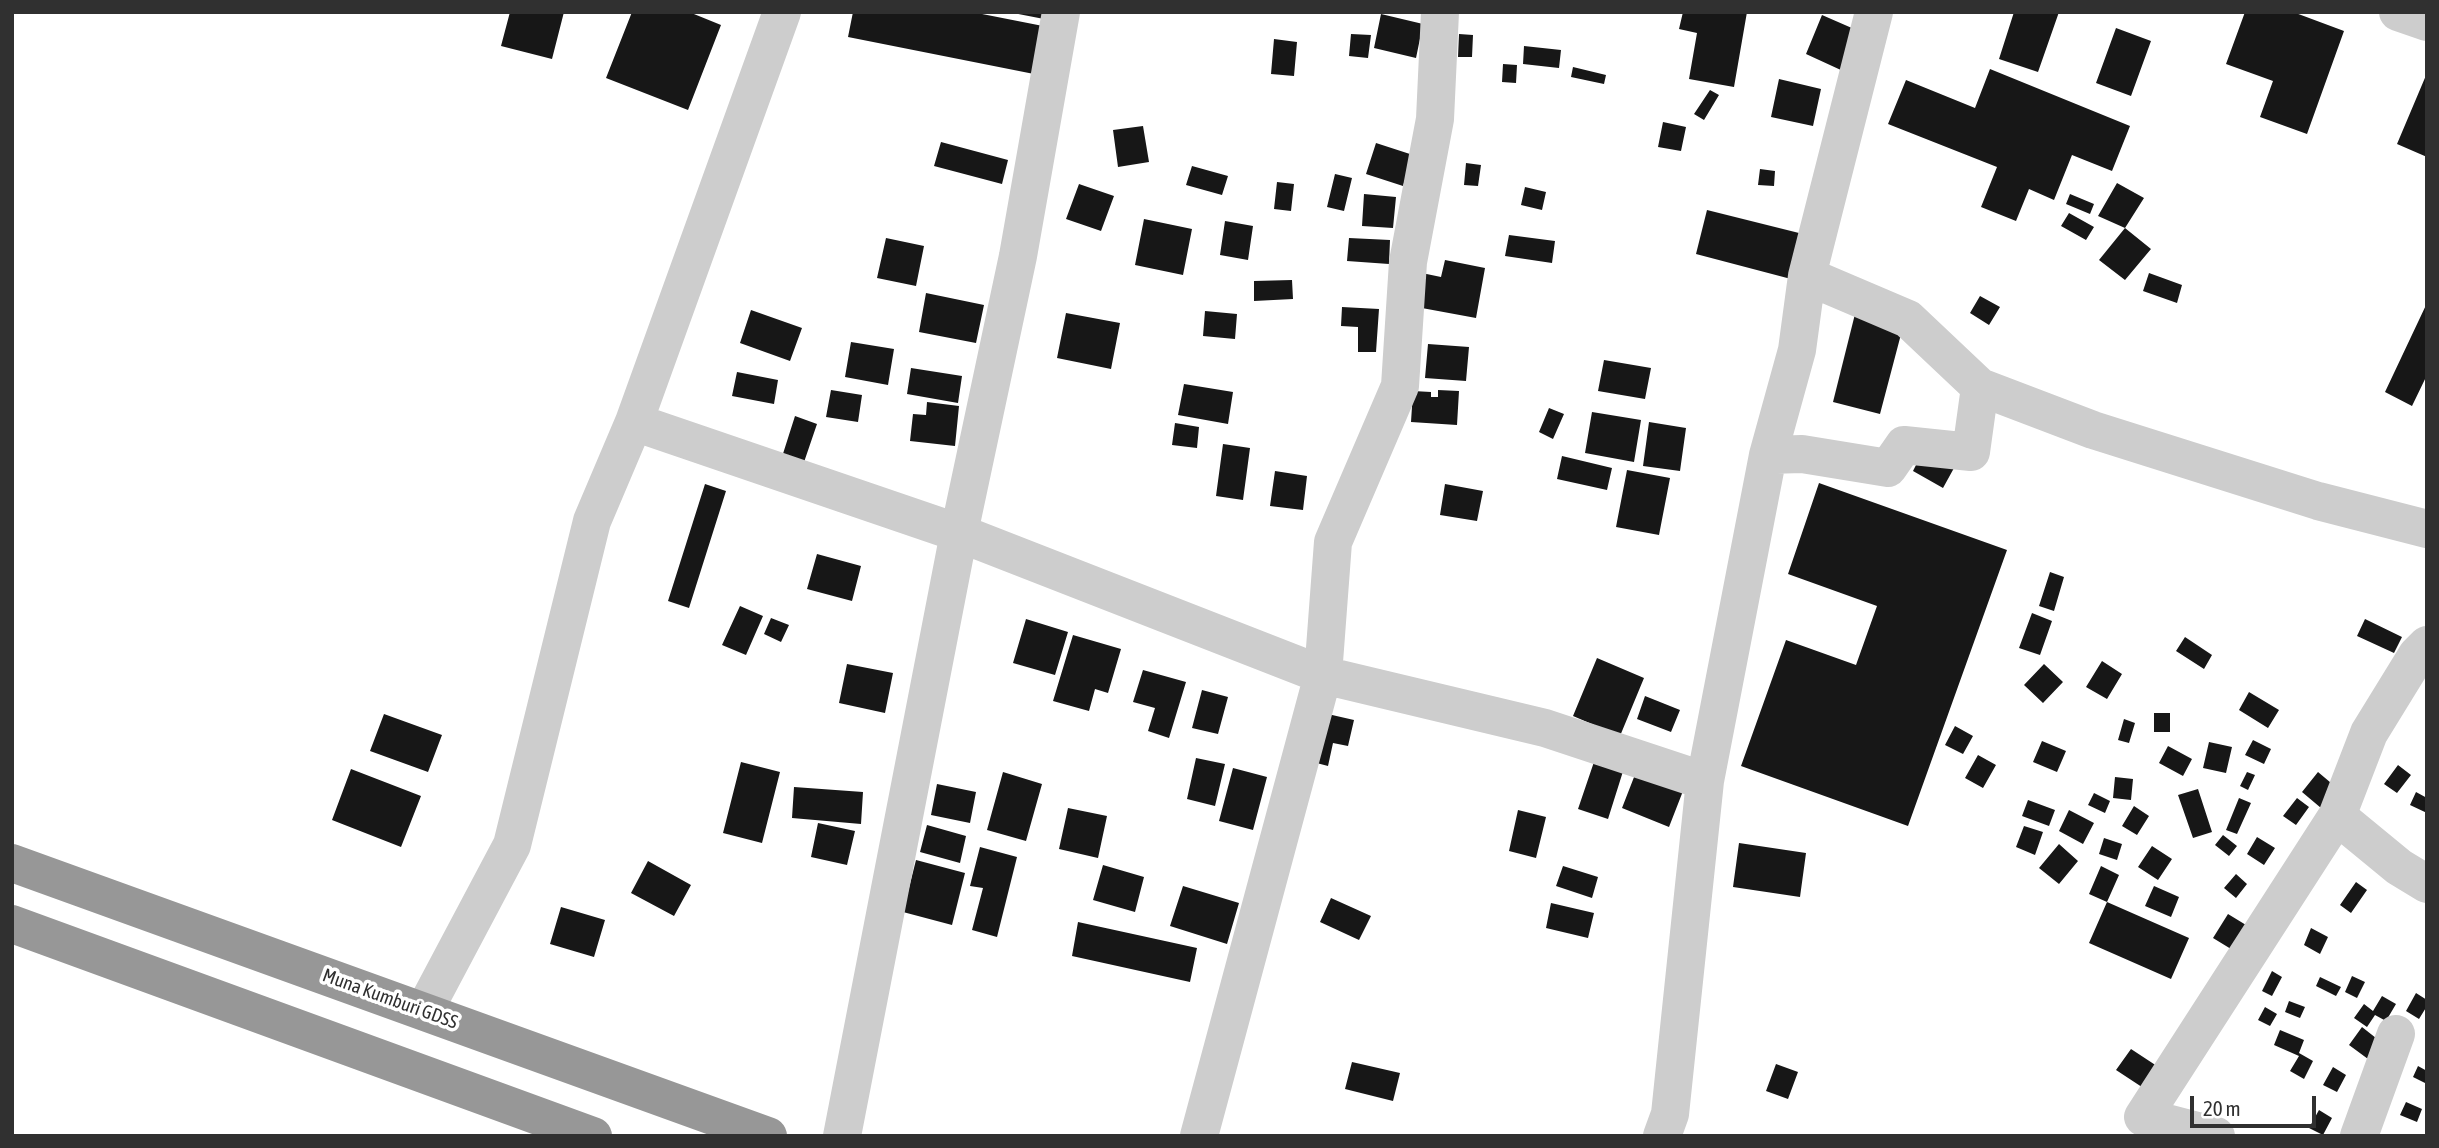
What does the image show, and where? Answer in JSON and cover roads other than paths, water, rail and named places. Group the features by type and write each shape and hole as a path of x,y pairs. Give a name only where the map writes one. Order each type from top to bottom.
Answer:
{"highway":[{"name":"Muna Kumburi GDSS","path":"12,863 768,1136"},
{"path":"12,924 593,1136"}],"street":[{"path":"424,1012 512,845 592,521 634,422 782,12"},
{"path":"842,1136 959,533 1018,256 1061,12"},
{"path":"1199,1136 1322,675 1333,542 1401,386 1408,262 1435,119 1440,12"},
{"path":"1662,1136 1670,1114 1705,781 1768,455 1797,349 1807,276 1874,12"},
{"path":"2398,12 2427,22"},
{"path":"1807,276 1908,319 1980,387 2120,438 2318,501 2427,529"},
{"path":"1768,455 1802,454 1888,468 1905,445 1971,452 1980,387"},
{"path":"634,422 959,533 1322,675 1545,727 1705,781"},
{"path":"2216,1136 2138,1126 2337,816 2369,733 2417,655 2427,645"},
{"path":"2337,816 2399,867 2427,884"},
{"path":"2358,1136 2396,1034"}]}
